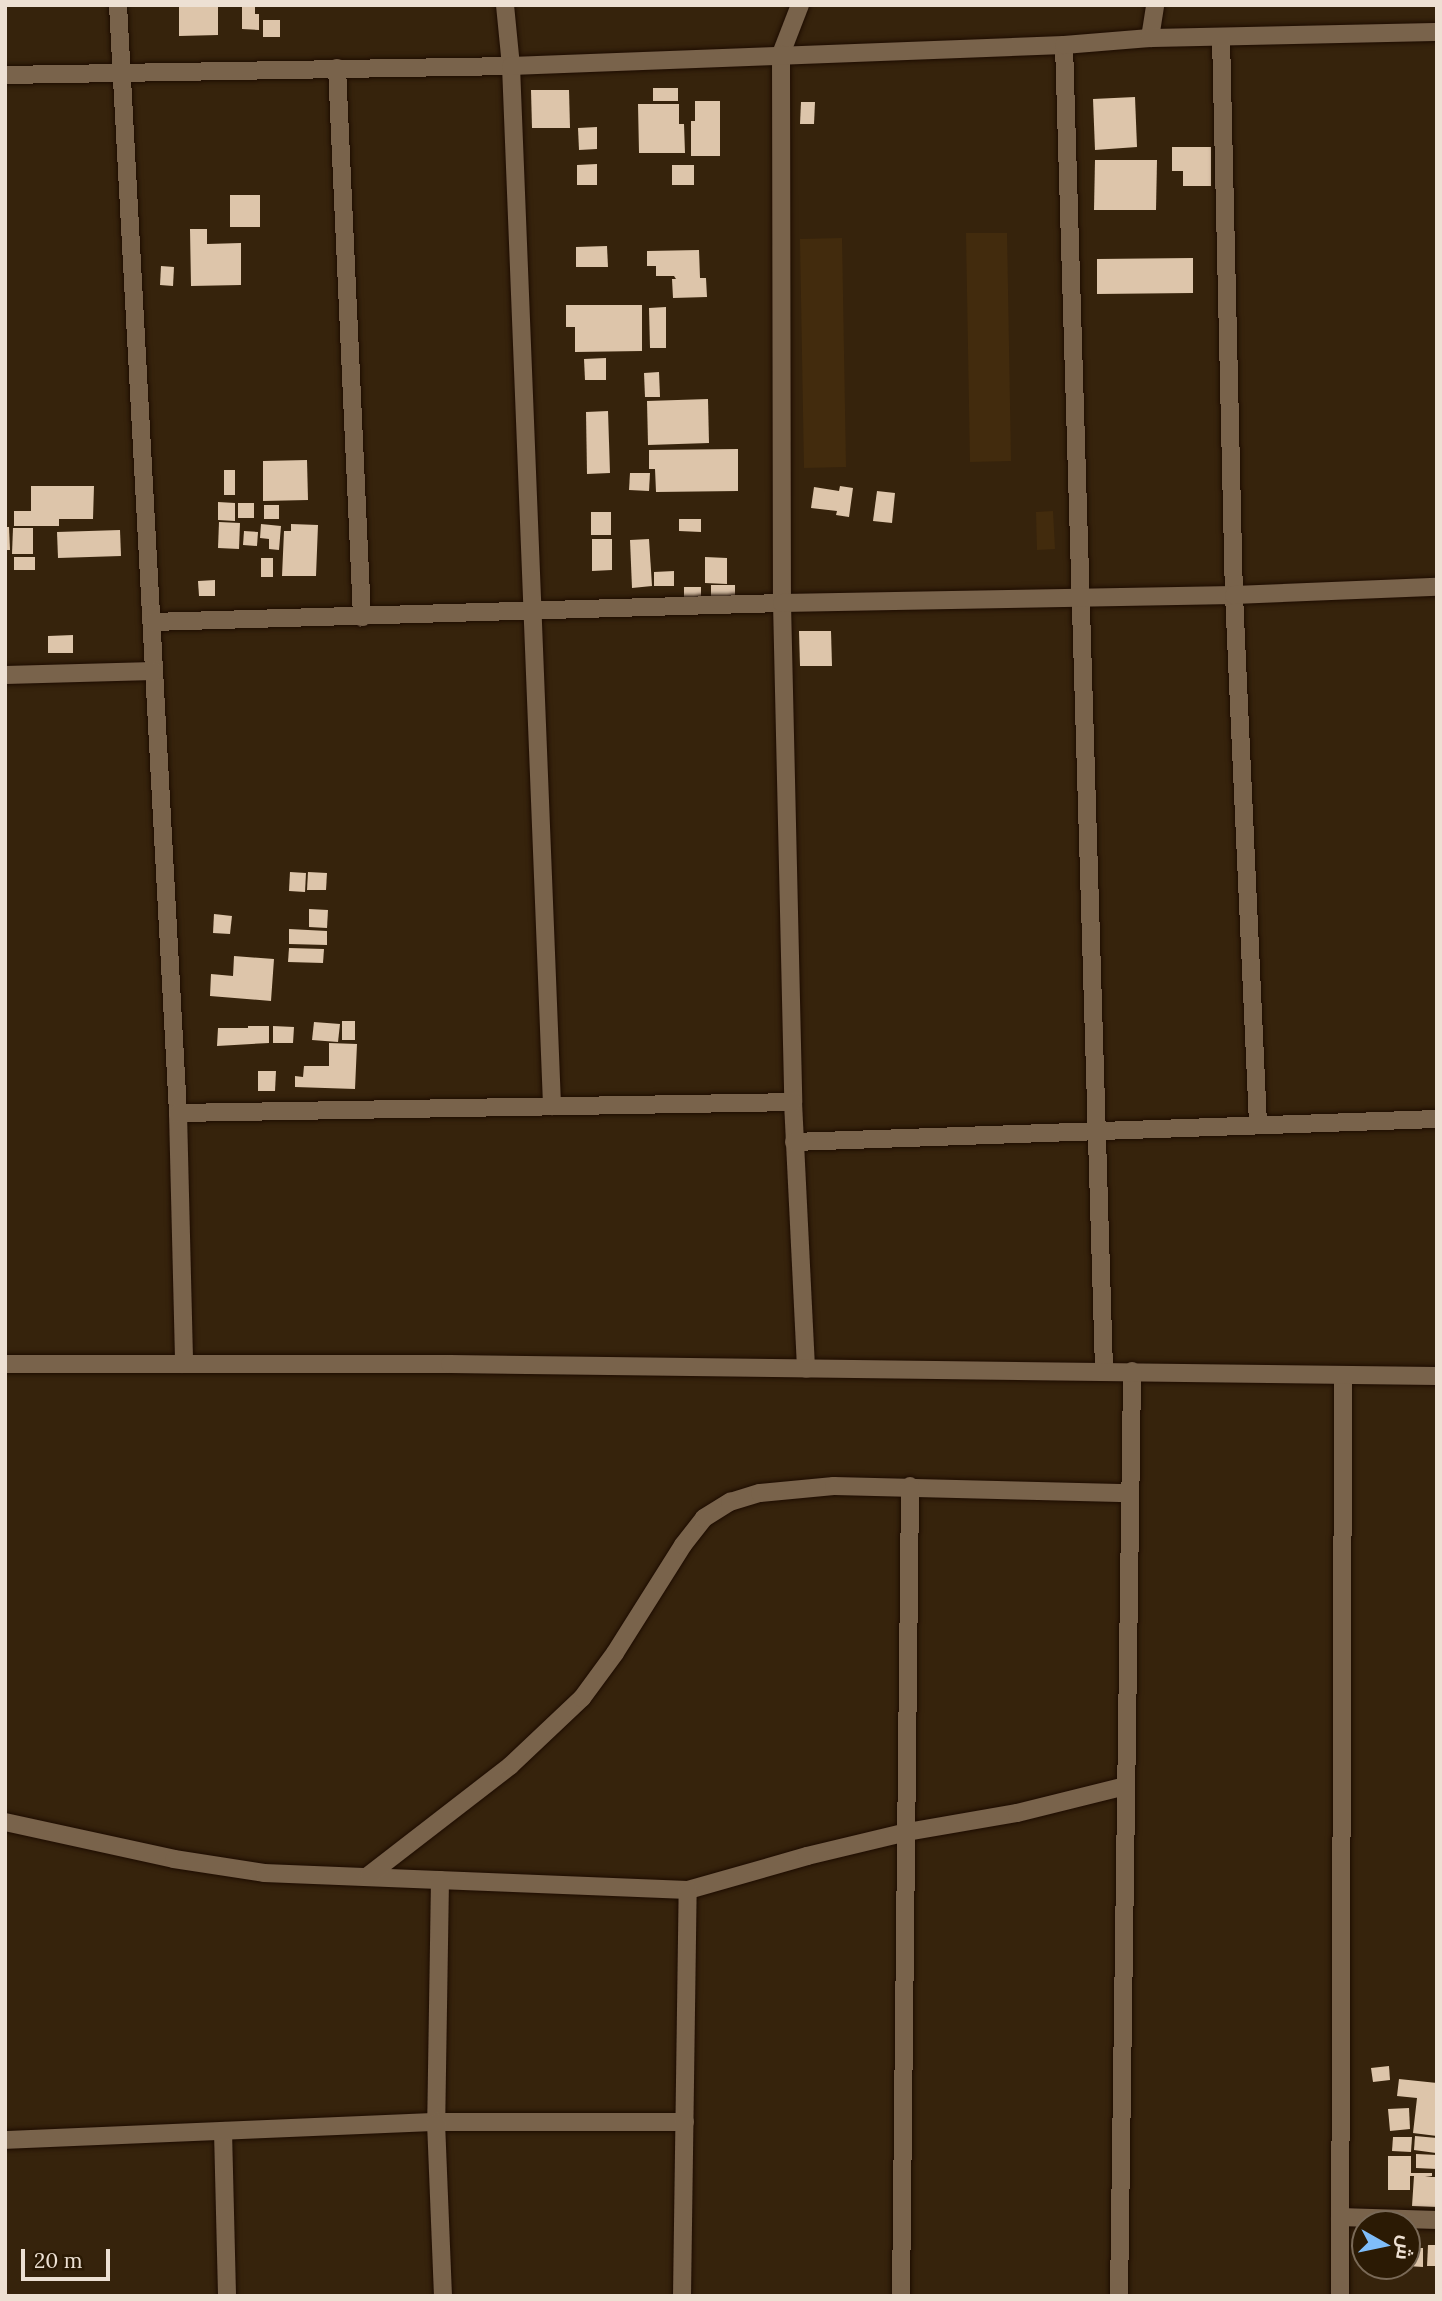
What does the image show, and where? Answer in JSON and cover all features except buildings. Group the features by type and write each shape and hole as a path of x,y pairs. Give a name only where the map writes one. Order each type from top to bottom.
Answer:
{"street":[{"path":"118,5 178,1113 184,1364"},
{"path":"505,5 511,66 552,1106"},
{"path":"800,5 781,54 782,603 794,1142 806,1369"},
{"path":"1150,38 1155,5"},
{"path":"5,75 511,66 1064,45 1150,38 1437,32"},
{"path":"1221,37 1234,595 1258,1123"},
{"path":"1064,45 1104,1371"},
{"path":"337,68 362,617"},
{"path":"152,622 782,603 1234,595 1437,587"},
{"path":"5,675 154,671"},
{"path":"178,1113 793,1102"},
{"path":"794,1142 1258,1123 1437,1119"},
{"path":"5,1364 1132,1371 1437,1376"},
{"path":"1119,2296 1132,1371"},
{"path":"1340,2296 1343,1376"},
{"path":"369,1875 510,1766 582,1698 621,1644 683,1545 704,1518 730,1502 760,1493 834,1486 1130,1493"},
{"path":"901,2296 910,1486"},
{"path":"5,1822 174,1859 264,1873 369,1875 688,1890 807,1856 907,1832 1017,1813 1126,1786"},
{"path":"440,1880 436,2122 443,2296"},
{"path":"682,2296 688,1890"},
{"path":"5,2140 436,2122 685,2122"},
{"path":"223,2131 227,2296"},
{"path":"1340,2217 1437,2220"}],"shaded area":[{"path":"966,233 1007,233 1011,461 970,462"},
{"path":"842,238 846,467 804,468 800,239"},
{"path":"1053,511 1055,549 1037,550 1036,512"}]}
